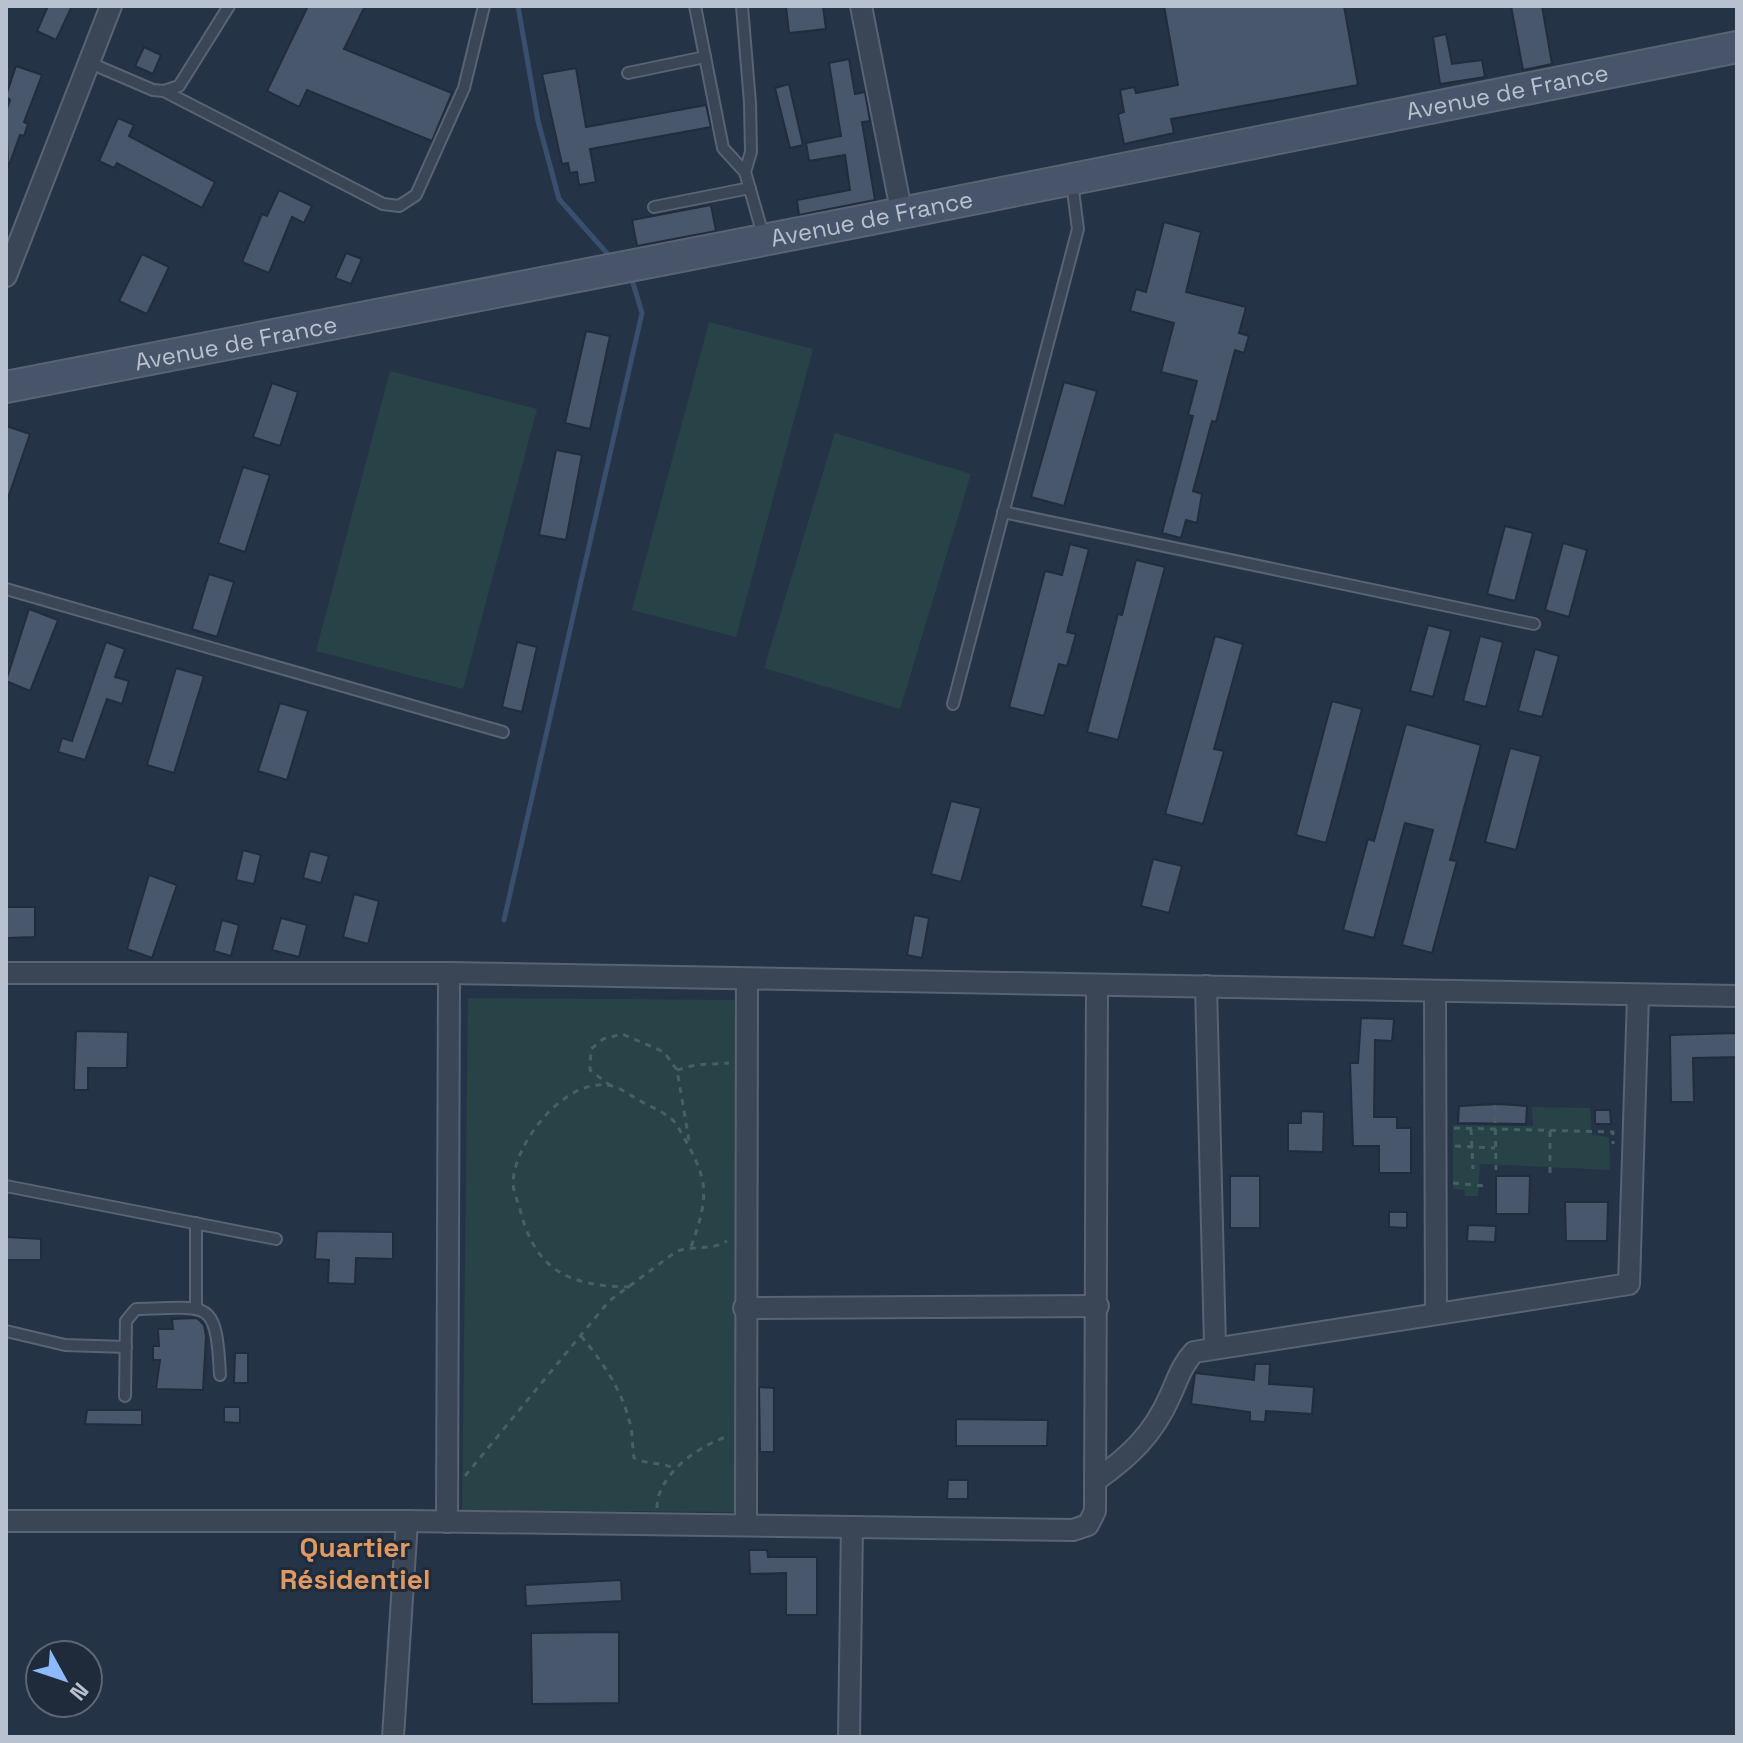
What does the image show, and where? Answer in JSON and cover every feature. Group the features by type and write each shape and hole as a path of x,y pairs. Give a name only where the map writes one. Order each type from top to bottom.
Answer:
{"main road":[{"name":"Avenue de France","path":"6,387 552,285 901,210 1737,47"}],"street":[{"path":"6,276 111,6"},
{"path":"861,6 901,210"},
{"path":"6,973 449,973 1737,996"},
{"path":"447,1522 449,973"},
{"path":"746,1525 747,979"},
{"path":"6,1521 407,1521 1073,1530 1088,1525 1092,1519 1095,1481 1098,1306 1097,985"},
{"path":"1206,986 1215,1346"},
{"path":"1435,992 1436,1313"},
{"path":"1095,1481 1135,1453 1170,1397 1182,1365 1194,1352 1215,1346 1629,1284 1638,995"},
{"path":"744,1308 1098,1306"},
{"path":"393,1737 407,1521"},
{"path":"849,1737 852,1527"}],"lane":[{"path":"164,91 179,86 229,6"},
{"path":"90,63 153,90 164,91 383,204 399,206 416,195 464,88 484,6"},
{"path":"695,6 723,148 745,172 765,240"},
{"path":"742,6 751,152 745,172"},
{"path":"628,73 705,57"},
{"path":"953,704 1078,229 1071,177"},
{"path":"654,207 750,188"},
{"path":"1003,512 1534,624"},
{"path":"6,589 503,732"},
{"path":"6,1186 276,1239"},
{"path":"196,1223 196,1308"},
{"path":"125,1396 126,1321 136,1309 196,1308 214,1320 220,1375"},
{"path":"6,1331 65,1345 126,1347"}],"path":[{"path":"690,1148 677,1070 664,1052 622,1034 603,1039 591,1049 590,1070 611,1086 674,1120 690,1148 699,1163 705,1207 691,1247"},
{"path":"677,1070 695,1065 748,1063"},
{"path":"611,1086 575,1089 531,1131 513,1183 529,1241 549,1266 571,1279 603,1286 630,1287"},
{"path":"1495,1105 1496,1170"},
{"path":"1454,1127 1613,1132"},
{"path":"1471,1127 1473,1169"},
{"path":"1550,1129 1550,1173"},
{"path":"1454,1146 1495,1148"},
{"path":"1435,1181 1485,1186"},
{"path":"447,1480 462,1480 609,1301 677,1251 691,1247 713,1250 745,1234"},
{"path":"581,1336 603,1362 622,1401 630,1422 634,1458 650,1465 664,1463 676,1469"},
{"path":"658,1524 657,1503 667,1478 726,1436 745,1435"}],"green space":[{"path":"709,322 813,349 736,637 632,610"},
{"path":"390,371 537,409 463,689 316,651"},
{"path":"835,433 971,474 900,709 764,668"},
{"path":"468,998 741,1000 734,1512 462,1510"},
{"path":"1532,1107 1590,1108 1592,1135 1609,1137 1610,1170 1480,1164 1478,1196 1465,1196 1464,1190 1453,1189 1453,1125 1533,1126"}],"building":[{"path":"48,6 72,6 56,40 37,31"},
{"path":"308,6 365,6 344,49 452,93 432,141 307,90 299,107 267,91"},
{"path":"786,6 823,6 826,29 789,33"},
{"path":"1164,6 1344,6 1358,85 1171,119 1174,133 1124,144 1118,114 1124,112 1120,90 1134,87 1136,93 1178,85"},
{"path":"1511,6 1542,6 1552,64 1523,70"},
{"path":"1446,34 1452,64 1482,60 1485,77 1440,84 1433,37"},
{"path":"144,47 161,55 153,74 135,66"},
{"path":"849,59 855,94 865,92 870,121 862,122 875,200 799,215 797,200 850,190 845,155 809,161 806,143 841,136 829,63"},
{"path":"16,66 42,75 24,122 28,124 24,136 20,135 8,168 6,112 10,100 6,96"},
{"path":"576,68 586,127 706,105 711,127 590,149 596,182 579,185 577,172 570,173 568,163 562,164 542,74"},
{"path":"789,84 803,145 790,148 775,88"},
{"path":"118,118 134,125 129,136 215,182 202,208 117,163 114,168 99,161"},
{"path":"279,190 312,206 304,223 292,217 269,273 242,262 262,214 267,216"},
{"path":"711,205 716,231 637,246 632,220"},
{"path":"1164,222 1201,232 1186,292 1246,307 1239,333 1249,336 1244,353 1235,350 1216,422 1212,421 1193,491 1202,494 1197,523 1186,520 1181,538 1162,533 1193,416 1188,415 1197,381 1161,372 1174,323 1130,311 1136,289 1146,292"},
{"path":"346,253 362,259 351,284 335,278"},
{"path":"142,254 169,267 147,314 119,301"},
{"path":"586,331 610,336 590,429 565,423"},
{"path":"1064,382 1097,391 1064,506 1031,497"},
{"path":"272,383 298,392 280,446 253,437"},
{"path":"6,426 30,434 8,498 6,497"},
{"path":"556,450 582,455 566,540 539,535"},
{"path":"243,467 270,475 245,552 218,543"},
{"path":"1505,526 1533,533 1515,601 1487,594"},
{"path":"1563,543 1587,550 1569,617 1545,610"},
{"path":"1070,544 1089,549 1067,632 1076,634 1067,666 1059,664 1044,716 1009,707 1045,571 1062,575"},
{"path":"1136,560 1165,567 1118,740 1087,732 1118,614 1122,615"},
{"path":"209,574 234,582 217,637 192,629"},
{"path":"29,609 58,620 30,691 6,681"},
{"path":"1428,625 1451,631 1433,697 1410,691"},
{"path":"1215,636 1243,644 1214,749 1224,751 1203,824 1165,814"},
{"path":"1480,636 1503,642 1486,707 1463,701"},
{"path":"106,642 125,649 115,677 129,681 122,704 107,699 85,760 58,752 62,738 72,741"},
{"path":"517,642 537,647 522,712 502,707"},
{"path":"1535,649 1559,656 1542,717 1518,711"},
{"path":"176,668 204,676 174,773 147,765"},
{"path":"1332,701 1362,709 1326,843 1296,835"},
{"path":"280,703 308,711 287,780 258,771"},
{"path":"1406,724 1481,745 1450,860 1457,861 1432,953 1402,945 1433,830 1405,823 1374,938 1343,930 1368,839 1374,841"},
{"path":"1510,748 1541,756 1516,850 1485,842"},
{"path":"951,801 981,808 961,882 931,874"},
{"path":"243,850 261,855 254,884 236,880"},
{"path":"310,851 329,856 321,883 303,878"},
{"path":"1153,859 1182,866 1169,913 1141,906"},
{"path":"149,875 177,885 152,958 127,949"},
{"path":"354,894 379,901 368,944 343,937"},
{"path":"6,907 35,907 35,937 6,938"},
{"path":"914,915 929,918 922,958 907,955"},
{"path":"281,918 307,925 299,957 272,950"},
{"path":"222,920 239,925 231,956 214,951"},
{"path":"1361,1018 1394,1019 1392,1041 1375,1040 1374,1117 1397,1117 1397,1128 1411,1128 1411,1173 1379,1173 1379,1146 1353,1146 1350,1063 1358,1063"},
{"path":"76,1031 128,1032 127,1068 88,1068 88,1090 74,1090"},
{"path":"1737,1033 1737,1057 1693,1058 1694,1102 1671,1102 1670,1035"},
{"path":"1459,1106 1527,1106 1526,1124 1458,1123"},
{"path":"1595,1110 1610,1110 1611,1124 1595,1124"},
{"path":"1301,1111 1324,1112 1323,1152 1288,1151 1288,1123 1301,1123"},
{"path":"1230,1176 1260,1176 1260,1228 1230,1228"},
{"path":"1496,1176 1530,1176 1529,1214 1496,1214"},
{"path":"1565,1202 1608,1202 1607,1241 1566,1241"},
{"path":"1389,1212 1407,1212 1407,1228 1389,1227"},
{"path":"1468,1225 1496,1226 1495,1242 1467,1241"},
{"path":"317,1231 393,1232 393,1259 356,1258 355,1284 328,1283 329,1260 315,1259"},
{"path":"6,1237 41,1239 41,1260 6,1260"},
{"path":"197,1318 204,1325 206,1336 203,1390 156,1389 160,1360 153,1360 153,1346 159,1346 158,1329 173,1329 172,1319"},
{"path":"235,1353 248,1353 248,1383 234,1383"},
{"path":"1255,1364 1270,1364 1269,1384 1314,1387 1312,1414 1266,1411 1265,1422 1250,1421 1250,1412 1191,1404 1195,1373 1254,1380"},
{"path":"759,1387 774,1388 774,1452 760,1452"},
{"path":"224,1407 240,1407 240,1423 224,1422"},
{"path":"87,1410 142,1410 142,1425 85,1424"},
{"path":"956,1419 1048,1420 1047,1446 956,1446"},
{"path":"948,1480 968,1480 968,1499 947,1499"},
{"path":"749,1550 767,1550 768,1557 817,1557 817,1615 786,1615 786,1573 750,1574"},
{"path":"621,1580 622,1601 526,1606 525,1585"},
{"path":"619,1632 619,1703 532,1704 531,1633"}],"waterway":[{"path":"518,6 538,121 559,199 613,260"},
{"path":"504,920 642,313 633,283"}],"district":[{"name":"Quartier Résidentiel","path":"355,1563"}]}
